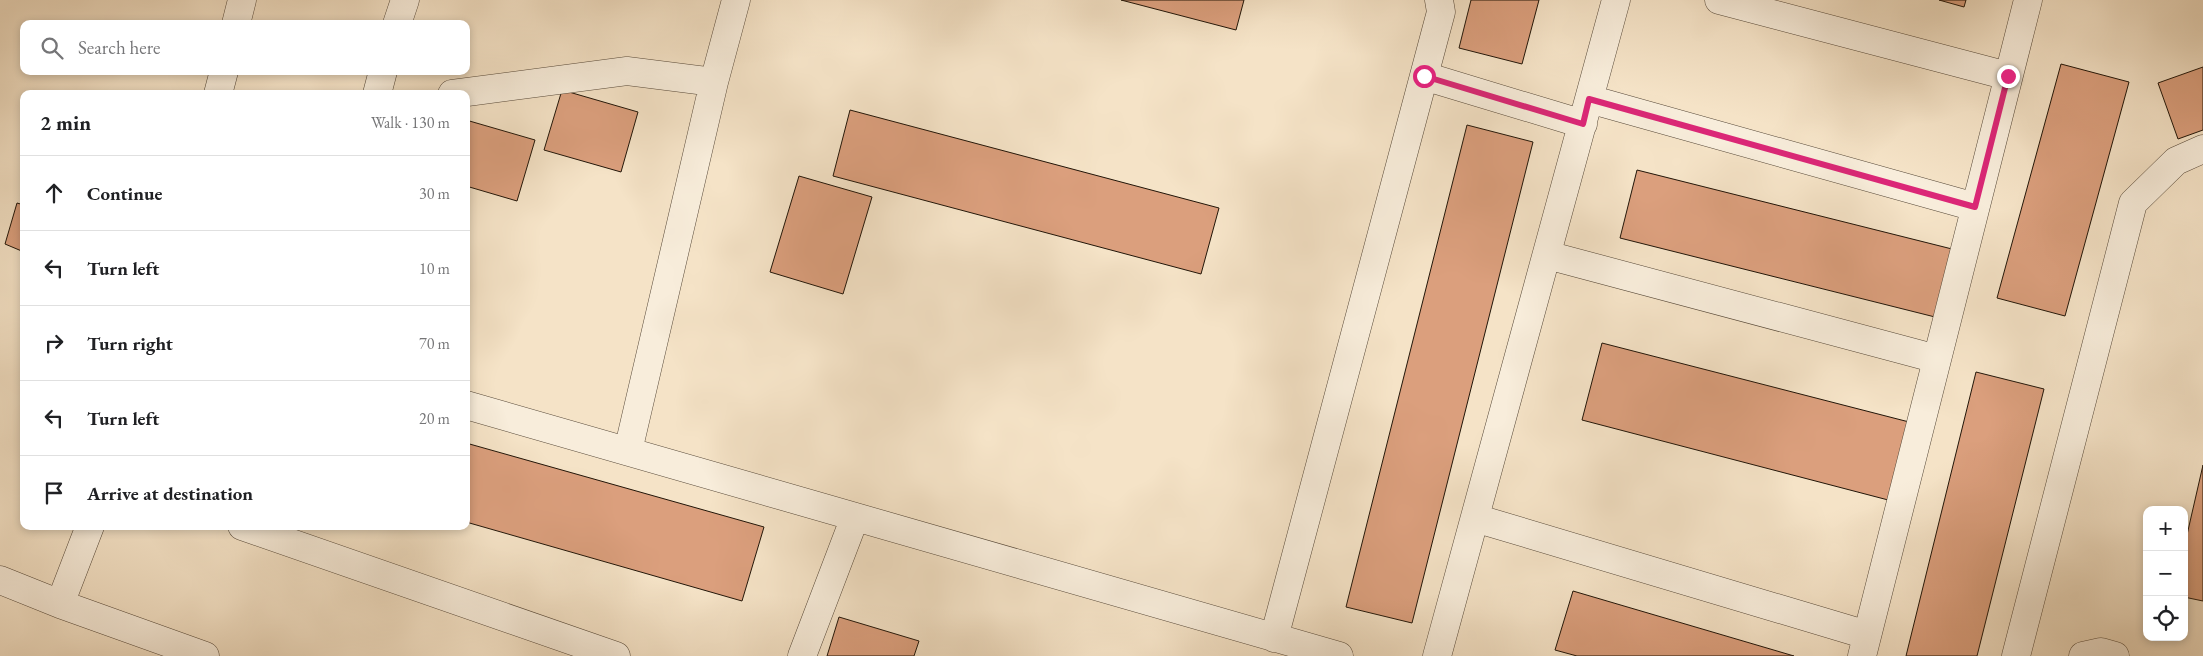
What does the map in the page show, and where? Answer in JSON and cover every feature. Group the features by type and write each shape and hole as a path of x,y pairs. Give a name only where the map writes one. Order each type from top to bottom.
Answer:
{"street":[{"path":"237,20 242,0"},
{"path":"398,20 404,0"},
{"path":"628,451 714,82 736,0"},
{"path":"1274,638 1442,12 1439,0"},
{"path":"1437,656 1616,0"},
{"path":"1719,0 2008,76"},
{"path":"1475,518 1864,645 2028,0"},
{"path":"470,92 627,72 714,82"},
{"path":"219,90 223,75"},
{"path":"378,90 382,75"},
{"path":"1424,76 1586,112 1975,207"},
{"path":"2016,656 2132,202 2176,161 2203,150"},
{"path":"1547,255 1937,359"},
{"path":"470,406 1340,656"},
{"path":"802,656 855,517"},
{"path":"60,604 88,530"},
{"path":"254,530 616,656"},
{"path":"0,580 60,604 205,656"},
{"path":"2083,656 2101,652 2114,656"}],"building":[{"path":"1121,0 1244,0 1236,30"},
{"path":"1471,0 1539,0 1522,64 1459,48"},
{"path":"1939,0 1966,0 1964,7"},
{"path":"2061,64 2129,82 2065,316 1997,298"},
{"path":"2203,67 2203,130 2178,139 2158,83"},
{"path":"562,90 638,112 621,172 544,150"},
{"path":"850,110 1219,208 1201,274 833,176"},
{"path":"470,121 535,140 517,201 470,187"},
{"path":"1467,125 1533,142 1412,623 1346,607"},
{"path":"1637,170 1956,250 1939,318 1620,238"},
{"path":"799,176 872,197 843,294 770,272"},
{"path":"17,203 20,204 20,250 5,244"},
{"path":"1602,343 1913,423 1892,501 1582,420"},
{"path":"1976,372 2044,389 1977,656 1906,656"},
{"path":"470,444 764,527 742,601 470,523"},
{"path":"2203,465 2203,601 2188,598 2188,531"},
{"path":"1573,591 1794,656 1577,656 1555,650"},
{"path":"839,617 919,641 914,656 827,656"}],"route":[{"path":"1424,76 1583,124 1589,99 1975,207 2008,76"}]}
